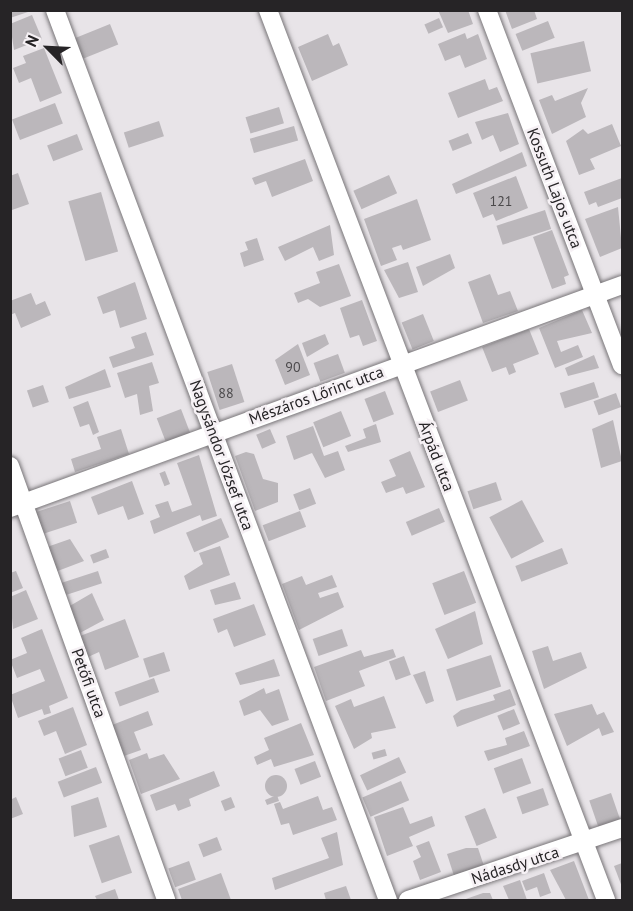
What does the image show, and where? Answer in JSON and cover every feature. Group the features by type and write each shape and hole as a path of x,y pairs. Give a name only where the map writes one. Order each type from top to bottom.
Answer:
{"street":[{"name":"Nagysándor József utca","path":"55,10 388,900"},
{"name":"Árpád utca","path":"268,10 606,900"},
{"name":"Kossuth Lajos utca","path":"487,10 622,365"},
{"name":"Mészáros Lőrinc utca","path":"18,505 622,285"},
{"name":"Petőfi utca","path":"10,466 18,505 166,900"},
{"name":"Nádasdy utca","path":"408,900 622,828"}],"building":[{"path":"10,10 31,10 31,11 10,18"},
{"path":"438,10 468,10 473,24 448,33"},
{"path":"505,10 534,10 537,19 512,29"},
{"path":"32,15 42,39 14,50 10,24"},
{"path":"439,18 443,27 428,34 424,25"},
{"path":"548,21 555,38 522,51 516,34"},
{"path":"110,24 118,44 83,59 75,38"},
{"path":"465,33 467,39 478,34 487,59 465,68 460,55 445,61 438,44"},
{"path":"328,34 333,46 339,43 348,65 312,81 298,47"},
{"path":"584,41 591,71 537,84 530,53"},
{"path":"44,48 62,93 40,102 31,78 19,83 13,68 26,63 23,56"},
{"path":"485,79 489,90 497,87 503,101 458,118 448,93"},
{"path":"588,88 581,103 586,117 552,134 539,100 552,95 555,101"},
{"path":"55,103 63,124 20,140 12,119"},
{"path":"279,107 284,123 250,133 246,117"},
{"path":"508,113 519,144 500,152 493,135 482,140 475,122"},
{"path":"159,121 164,136 129,148 124,132"},
{"path":"612,124 621,146 590,159 595,169 579,175 566,141 583,129 588,134"},
{"path":"294,126 298,140 254,153 250,139"},
{"path":"468,133 472,143 453,151 449,141"},
{"path":"77,134 83,150 53,161 47,145"},
{"path":"522,152 527,166 456,194 452,184"},
{"path":"305,159 313,181 272,197 266,181 255,185 252,178"},
{"path":"18,173 29,204 12,210 10,176"},
{"path":"389,175 397,193 362,209 353,191"},
{"path":"516,176 528,208 496,221 493,214 483,218 473,193"},
{"path":"622,178 622,198 598,207 596,202 589,205 584,192"},
{"path":"101,192 118,252 85,261 68,201"},
{"path":"417,199 431,240 403,250 401,245 392,248 397,260 381,266 364,219"},
{"path":"618,207 622,248 600,257 585,219"},
{"path":"545,210 551,229 503,245 496,226"},
{"path":"330,225 334,255 319,261 313,247 285,261 278,247"},
{"path":"552,230 569,275 564,277 566,284 552,289 533,237"},
{"path":"257,238 264,260 244,267 240,253 248,250 245,242"},
{"path":"450,254 455,268 423,286 416,267"},
{"path":"408,262 418,292 399,298 384,270"},
{"path":"339,264 351,296 320,307 308,299 298,303 294,293 320,283 316,272"},
{"path":"490,274 498,295 510,291 518,311 483,323 468,282"},
{"path":"135,282 147,319 120,328 115,310 103,314 97,297"},
{"path":"31,293 36,305 45,301 51,315 21,328 15,313 10,315 10,301"},
{"path":"362,300 377,341 363,346 359,335 350,338 340,308"},
{"path":"582,310 592,333 557,341 561,352 578,345 583,357 555,368 539,328"},
{"path":"423,314 434,341 413,350 402,323"},
{"path":"529,329 539,354 513,364 516,372 509,375 506,367 492,372 482,347"},
{"path":"146,332 154,355 113,368 109,357 135,348 131,337"},
{"path":"325,334 329,344 307,357 302,343"},
{"path":"298,344 310,375 285,385 275,360"},
{"path":"338,354 345,373 320,382 314,363"},
{"path":"594,355 599,368 568,376 565,368"},
{"path":"152,362 159,383 149,386 153,411 140,415 137,394 125,398 117,373"},
{"path":"232,364 244,402 220,410 207,372"},
{"path":"105,369 111,387 69,399 65,387"},
{"path":"460,380 468,401 438,412 430,391"},
{"path":"594,382 599,397 565,408 560,393"},
{"path":"43,385 49,402 33,408 27,391"},
{"path":"385,391 394,414 373,422 364,399"},
{"path":"616,393 621,407 599,415 593,401"},
{"path":"88,401 99,432 93,435 89,424 80,427 73,407"},
{"path":"181,409 192,437 167,446 157,418"},
{"path":"341,411 351,436 323,447 313,422"},
{"path":"613,420 622,461 601,468 592,429"},
{"path":"376,424 381,442 348,452 345,446 366,438 363,429"},
{"path":"313,426 324,456 338,451 345,470 325,478 312,453 294,460 286,436"},
{"path":"121,429 129,454 75,472 71,459 101,449 97,437"},
{"path":"270,429 276,443 262,449 256,435"},
{"path":"410,451 425,487 406,494 403,487 386,493 381,482 396,476 389,460"},
{"path":"246,452 254,454 263,479 278,483 278,502 255,511 235,456"},
{"path":"199,455 217,516 202,521 200,515 154,534 150,521 160,517 155,505 168,501 172,512 192,505 177,463"},
{"path":"165,471 170,484 164,486 159,473"},
{"path":"132,481 144,514 128,520 123,506 98,515 91,497"},
{"path":"496,482 502,500 473,509 467,491"},
{"path":"310,488 316,504 299,510 293,494"},
{"path":"522,500 544,541 511,559 489,517"},
{"path":"70,501 77,523 42,534 35,512"},
{"path":"439,508 445,522 412,536 406,522"},
{"path":"300,511 306,527 269,541 263,525"},
{"path":"221,518 229,537 194,552 186,533"},
{"path":"70,539 84,561 55,572 47,547"},
{"path":"220,546 230,575 189,590 184,576 203,564 199,553"},
{"path":"562,548 568,564 521,582 515,566"},
{"path":"106,549 109,557 93,563 90,555"},
{"path":"16,571 23,588 10,593 10,573"},
{"path":"98,571 102,583 62,596 58,584"},
{"path":"464,571 476,603 444,615 432,583"},
{"path":"332,575 337,587 318,593 320,598 338,592 344,607 299,630 282,584 302,576 306,585"},
{"path":"235,582 241,599 215,605 210,590"},
{"path":"26,590 38,619 13,629 10,597"},
{"path":"92,593 104,620 78,634 68,607"},
{"path":"254,604 266,635 234,647 227,629 218,633 213,619"},
{"path":"475,611 483,644 448,659 435,629"},
{"path":"125,619 139,657 105,670 99,652 88,657 80,636"},
{"path":"42,629 68,698 49,706 51,713 44,715 42,709 18,718 10,695 45,681 40,669 17,678 10,660 27,653 21,638"},
{"path":"342,629 348,646 319,656 313,639"},
{"path":"548,646 553,661 581,652 587,668 544,689 532,651"},
{"path":"393,649 396,657 359,671 365,686 326,701 314,667 361,650 364,657"},
{"path":"164,652 170,671 149,678 143,659"},
{"path":"491,655 501,686 456,701 446,670"},
{"path":"404,656 411,675 396,680 389,661"},
{"path":"274,659 280,676 240,685 235,673"},
{"path":"425,671 434,701 426,704 413,675"},
{"path":"154,678 159,692 120,706 115,692"},
{"path":"264,688 266,694 279,689 289,720 272,726 260,710 244,716 239,701"},
{"path":"510,689 516,705 457,727 453,716 461,710 495,700 493,695"},
{"path":"384,696 396,728 371,733 372,738 354,749 335,706 351,699 354,707"},
{"path":"592,704 597,715 604,712 614,732 602,736 599,728 567,746 554,714"},
{"path":"73,707 87,745 65,754 56,731 44,736 38,721"},
{"path":"514,709 520,724 503,731 497,716"},
{"path":"148,711 153,725 134,732 141,750 124,756 112,725"},
{"path":"301,723 314,755 274,767 271,759 257,765 254,757 269,750 264,738"},
{"path":"524,731 530,746 488,761 484,751 507,745 505,738"},
{"path":"385,749 387,756 373,760 372,753"},
{"path":"81,750 88,768 65,776 59,759"},
{"path":"147,753 149,759 164,754 180,779 141,794 129,760"},
{"path":"399,757 406,772 367,791 360,775"},
{"path":"522,758 531,783 503,794 494,768"},
{"path":"315,761 321,777 301,785 294,769"},
{"path":"96,767 102,783 64,798 58,782"},
{"path":"214,771 220,786 189,799 191,806 178,811 175,804 156,811 150,795"},
{"path":"276,775 284,778 287,786 284,794 276,797 268,794 265,786 268,778"},
{"path":"401,781 409,800 371,817 362,797"},
{"path":"543,788 549,805 522,814 517,797"},
{"path":"611,793 620,819 598,827 589,800"},
{"path":"277,795 279,801 267,805 265,800"},
{"path":"318,796 323,810 332,807 337,820 293,835 289,823 281,825 274,804 280,802 283,809"},
{"path":"16,797 23,814 10,819 10,800"},
{"path":"98,797 107,827 74,837 71,806"},
{"path":"231,797 235,807 225,811 221,801"},
{"path":"403,807 410,824 432,816 435,826 409,837 413,846 387,856 374,817"},
{"path":"485,808 497,838 477,846 465,816"},
{"path":"337,832 343,865 275,890 272,878 329,858 321,838"},
{"path":"119,835 132,873 102,883 89,845"},
{"path":"217,837 222,850 203,857 198,844"},
{"path":"429,841 441,872 420,880 413,861 421,857 416,846"},
{"path":"466,848 478,848 485,869 455,879 447,854"},
{"path":"189,861 196,880 175,887 168,869"},
{"path":"574,861 589,900 566,900 550,870"},
{"path":"622,863 622,887 614,866"},
{"path":"221,873 231,900 182,900 178,889"},
{"path":"544,873 551,893 540,897 537,887 526,891 522,881"},
{"path":"520,880 527,900 509,900 503,886"},
{"path":"346,886 351,900 326,900 324,893"},
{"path":"115,889 119,900 97,900 95,896"},
{"path":"483,893 490,893 493,900 463,900"}]}
